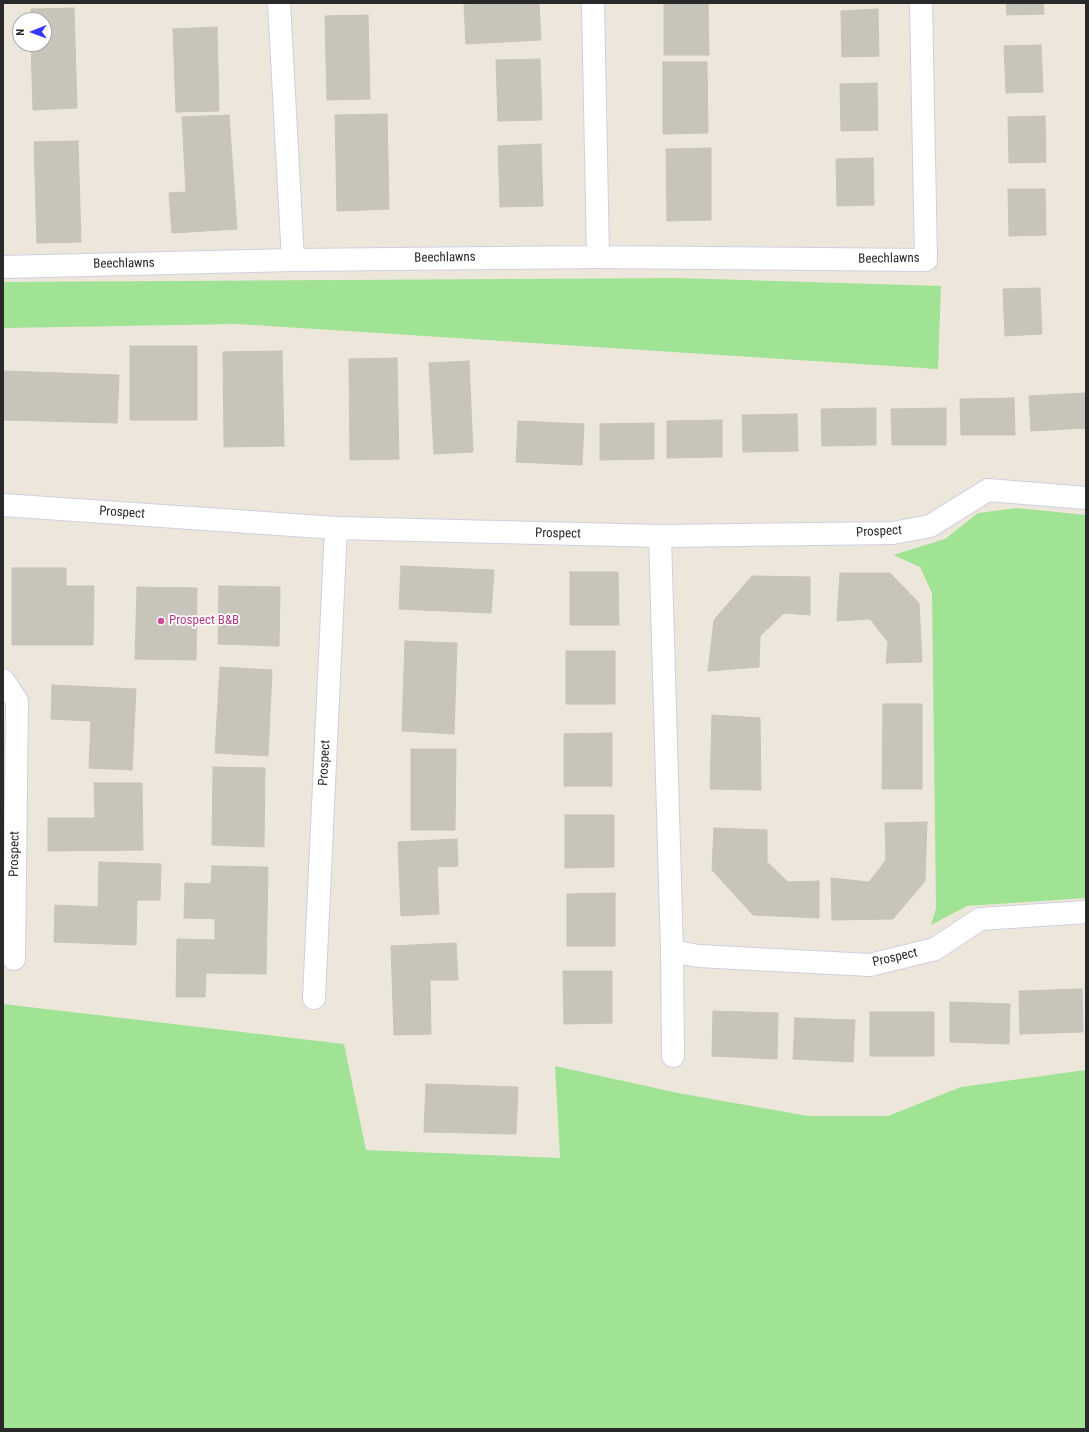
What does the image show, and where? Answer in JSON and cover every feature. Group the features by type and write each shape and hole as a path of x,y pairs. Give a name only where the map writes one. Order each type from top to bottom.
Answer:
{"street":[{"path":"279,3 293,260"},
{"path":"593,3 598,257"},
{"name":"Beechlawns","path":"3,267 293,260 598,257 926,260 921,3"},
{"name":"Prospect","path":"3,505 336,528 660,536 893,533 930,526 988,490 1086,498"},
{"name":"Prospect","path":"314,998 336,528"},
{"path":"660,536 672,951 673,1056"},
{"name":"Prospect","path":"3,680 17,701 14,959"},
{"name":"Prospect","path":"672,951 698,956 870,965 935,949 980,919 1086,912"}],"green space":[{"path":"677,278 941,286 938,369 238,324 3,328 3,282"},
{"path":"1017,508 1086,515 1086,898 967,906 931,925 936,908 932,593 920,567 893,555 945,539 978,513"},
{"path":"3,1004 344,1044 366,1150 560,1158 555,1066 678,1093 808,1116 888,1116 961,1087 1086,1070 1086,1429 3,1429"}],"building":[{"path":"539,3 541,40 466,44 464,5"},
{"path":"664,3 708,3 709,55 664,55"},
{"path":"1006,3 1043,3 1044,14 1007,15"},
{"path":"74,8 77,108 33,110 31,52 52,52 52,12 31,12 31,9"},
{"path":"878,9 879,56 842,57 841,11"},
{"path":"368,15 370,99 327,100 325,16"},
{"path":"217,27 219,111 176,112 173,29"},
{"path":"1041,45 1043,92 1006,93 1004,46"},
{"path":"540,59 542,120 498,121 496,60"},
{"path":"663,62 707,62 708,133 663,134"},
{"path":"877,83 878,130 841,131 840,84"},
{"path":"387,114 389,209 337,211 335,115"},
{"path":"229,115 237,229 172,233 169,193 186,192 182,117"},
{"path":"1045,116 1046,162 1009,163 1008,117"},
{"path":"78,141 81,242 37,243 34,142"},
{"path":"541,144 543,206 500,207 498,146"},
{"path":"711,148 711,220 667,221 666,149"},
{"path":"873,158 874,205 837,206 836,159"},
{"path":"1008,189 1045,189 1046,235 1009,236"},
{"path":"1040,288 1042,334 1005,336 1003,289"},
{"path":"130,346 197,346 197,420 130,420"},
{"path":"282,351 284,446 224,447 223,352"},
{"path":"397,358 399,459 350,460 349,359"},
{"path":"469,361 473,452 434,454 429,363"},
{"path":"3,371 119,375 117,423 3,420"},
{"path":"1086,393 1086,428 1031,431 1029,396"},
{"path":"1014,398 1015,435 961,435 960,399"},
{"path":"876,408 876,445 822,446 821,409"},
{"path":"946,408 946,445 892,445 891,409"},
{"path":"797,414 798,451 743,452 742,415"},
{"path":"722,420 722,457 667,458 667,421"},
{"path":"518,421 584,424 582,465 516,462"},
{"path":"654,423 654,459 600,460 600,424"},
{"path":"401,566 494,570 491,613 399,609"},
{"path":"12,568 66,568 66,586 94,586 93,645 12,645"},
{"path":"570,572 618,572 619,625 570,625"},
{"path":"840,573 890,573 919,603 922,662 886,663 888,642 870,619 837,621"},
{"path":"752,576 810,577 810,615 784,613 760,636 759,667 708,671 714,620"},
{"path":"219,586 280,587 279,646 218,644"},
{"path":"137,587 197,588 196,660 135,659"},
{"path":"405,641 457,643 454,734 402,731"},
{"path":"566,651 615,651 615,704 566,704"},
{"path":"220,667 272,670 268,756 215,753"},
{"path":"52,685 136,689 132,770 89,768 91,721 51,719"},
{"path":"883,704 922,704 922,789 882,789"},
{"path":"712,715 760,718 761,790 710,789"},
{"path":"612,733 612,786 564,786 564,734"},
{"path":"411,749 456,749 455,830 411,830"},
{"path":"213,767 265,768 264,847 212,845"},
{"path":"94,783 142,783 143,850 48,851 48,818 95,818"},
{"path":"565,815 614,815 614,867 565,868"},
{"path":"927,822 925,881 893,919 832,920 831,878 869,882 886,860 885,823"},
{"path":"714,828 767,830 767,862 788,882 819,881 819,918 753,915 712,870"},
{"path":"457,839 458,866 437,867 439,914 401,916 398,842"},
{"path":"99,862 161,864 160,900 137,900 136,945 54,942 55,905 98,907"},
{"path":"212,866 268,867 267,920 184,918 185,883 211,884"},
{"path":"615,893 615,946 567,946 567,894"},
{"path":"215,919 267,920 266,974 206,973 205,997 176,997 177,939 215,940"},
{"path":"456,943 458,980 430,980 431,1034 394,1035 391,946"},
{"path":"563,971 612,971 612,1023 564,1024"},
{"path":"1082,989 1083,1032 1020,1034 1019,991"},
{"path":"950,1002 1010,1004 1009,1044 950,1042"},
{"path":"713,1011 778,1013 777,1059 712,1056"},
{"path":"870,1012 934,1012 934,1056 870,1056"},
{"path":"795,1018 855,1020 853,1062 793,1059"},
{"path":"426,1084 518,1087 516,1134 424,1132"}],"place":[{"name":"Prospect B&B","path":"161,621"}]}
